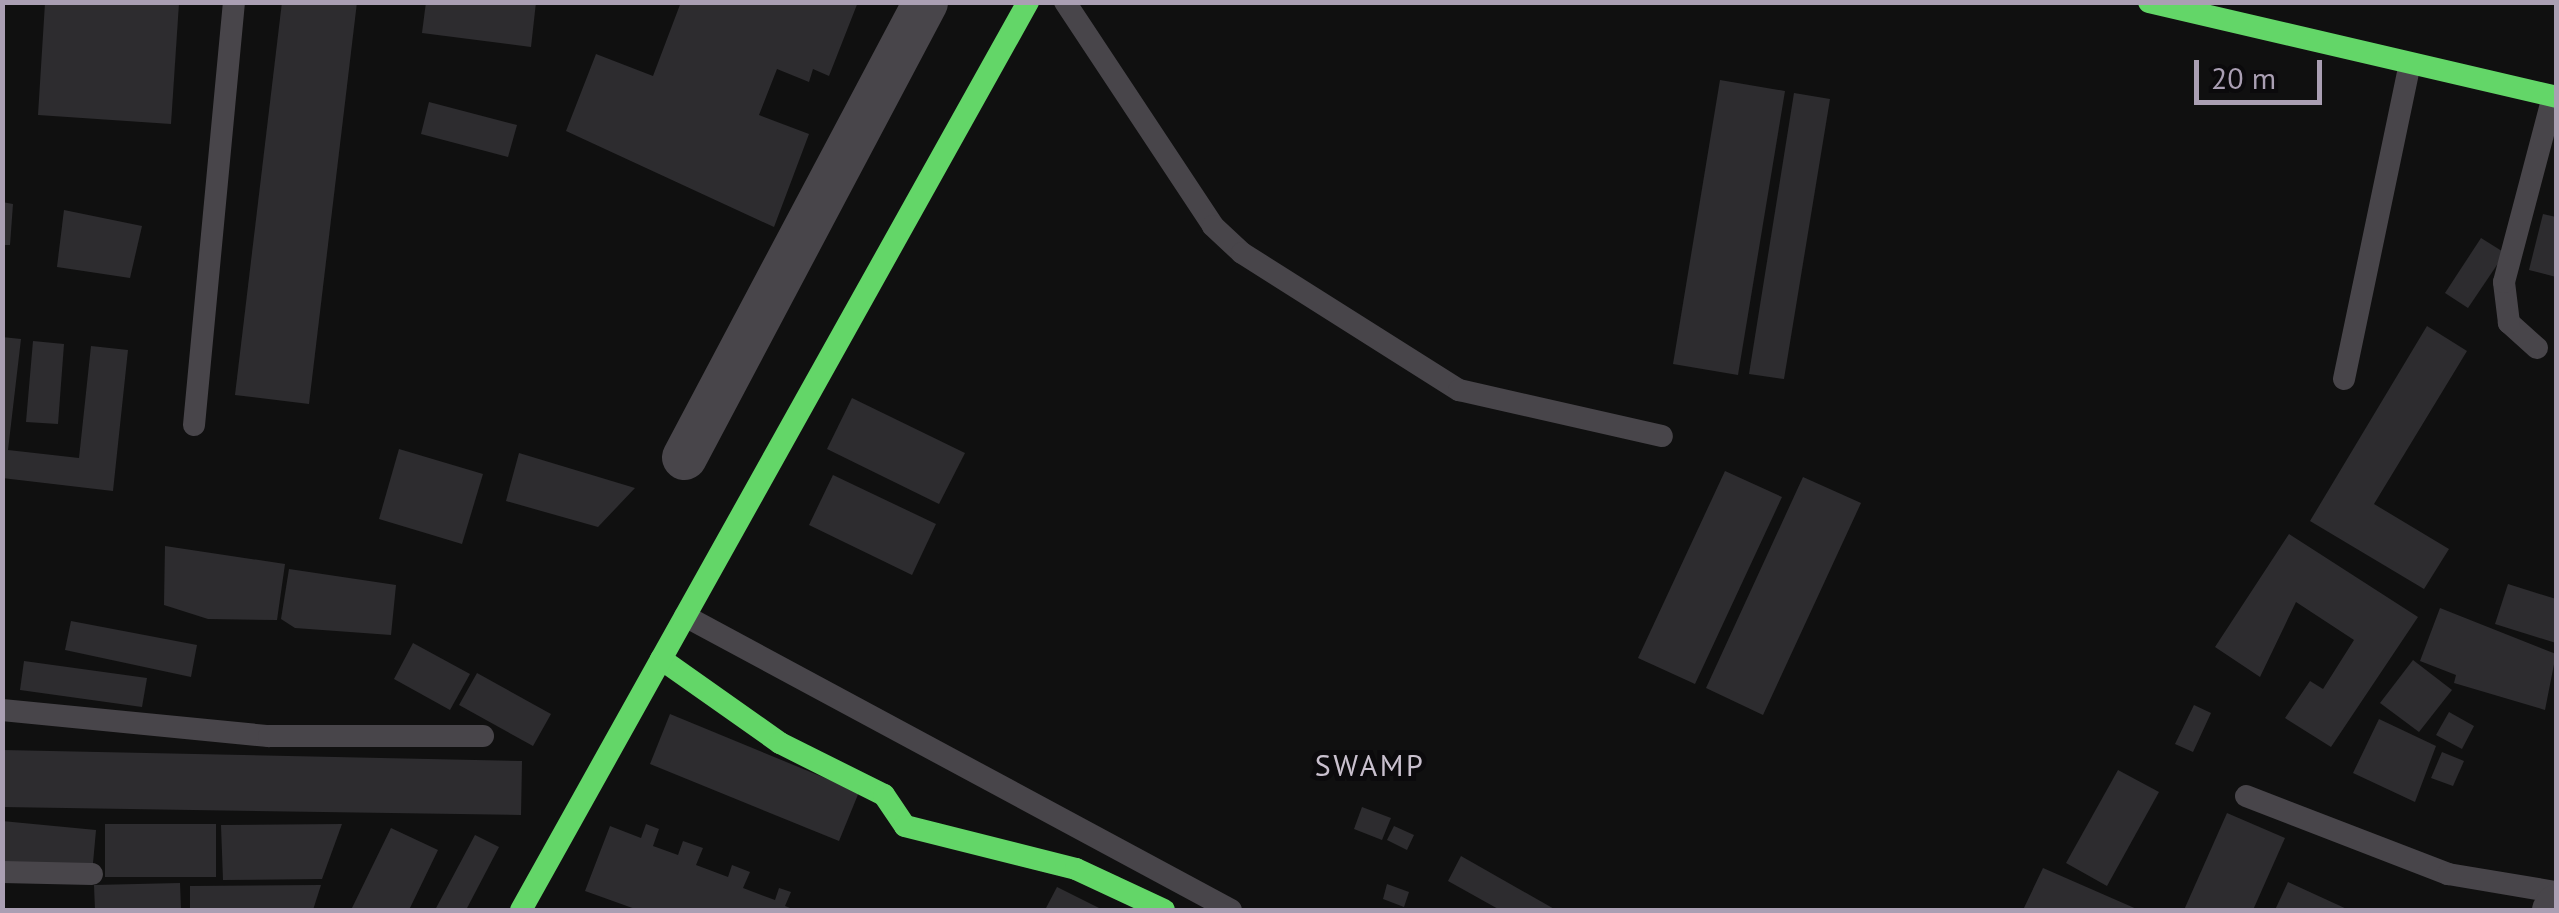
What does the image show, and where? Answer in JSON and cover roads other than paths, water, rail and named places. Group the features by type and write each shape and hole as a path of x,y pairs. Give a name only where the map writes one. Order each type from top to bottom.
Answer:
{"street":[{"path":"684,457 925,2"},
{"path":"521,910 1028,2"},
{"path":"2149,2 2409,67 2555,95"},
{"path":"661,659 780,743 884,795 905,826 1076,869 1164,910"}],"lane":[{"path":"194,425 234,2"},
{"path":"1065,2 1212,226 1242,253 1459,390 1662,436"},
{"path":"2344,380 2409,67"},
{"path":"2537,348 2509,323 2504,282 2555,95"},
{"path":"685,616 1231,910"},
{"path":"2,710 269,736 483,736"},
{"path":"2246,796 2448,874 2556,892"},
{"path":"2,872 92,874"}],"district":[{"name":"SWAMP","path":"1370,765"}]}
